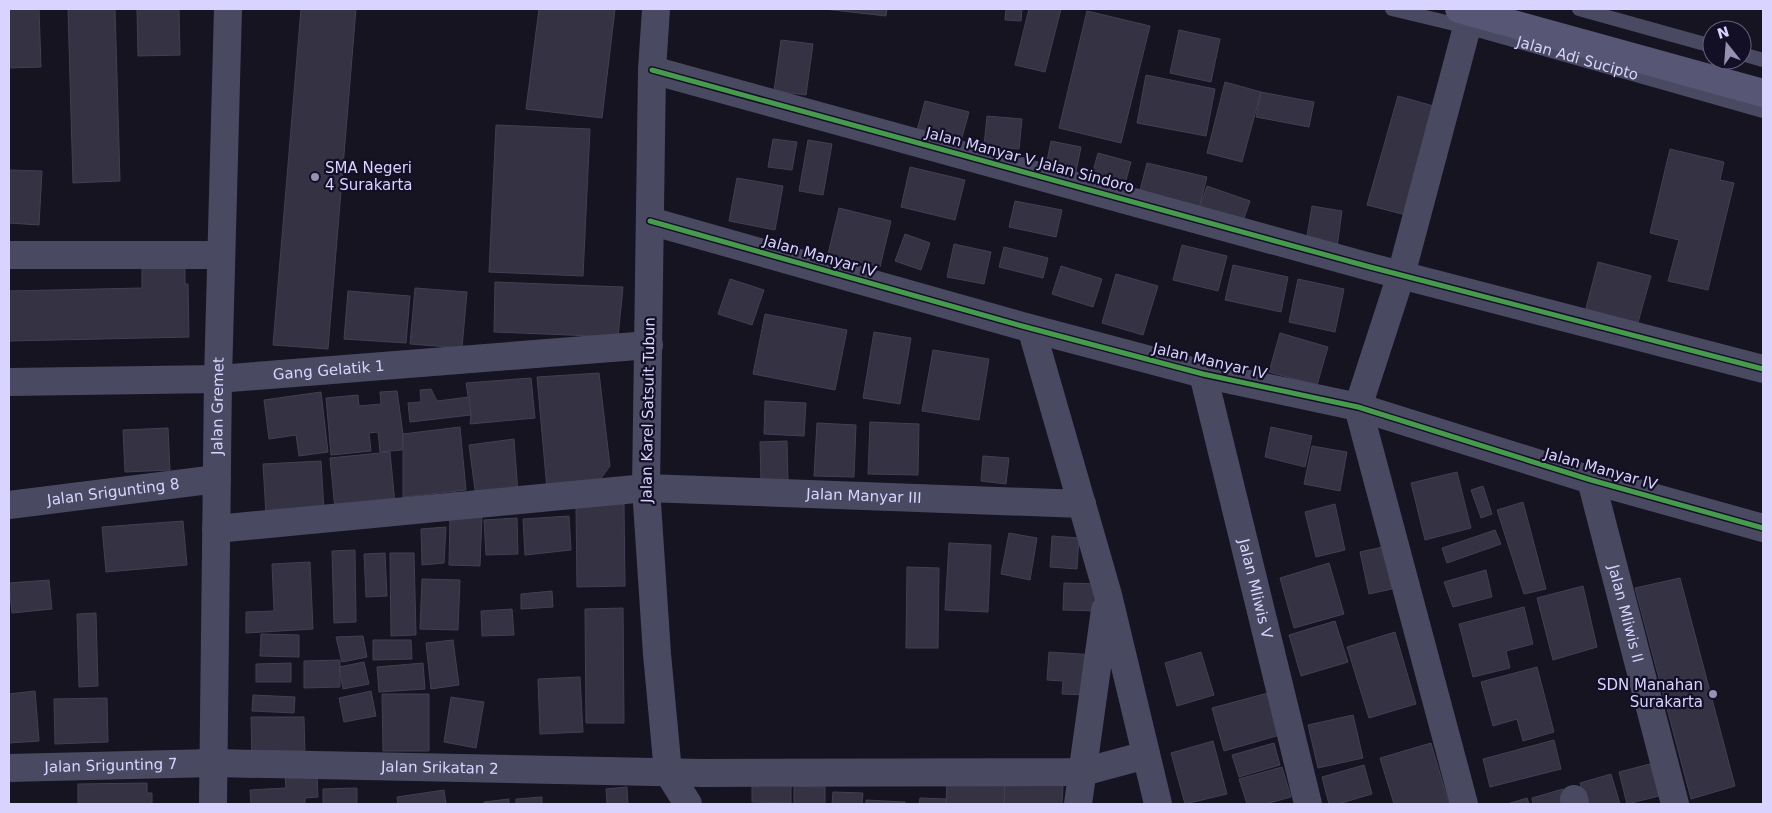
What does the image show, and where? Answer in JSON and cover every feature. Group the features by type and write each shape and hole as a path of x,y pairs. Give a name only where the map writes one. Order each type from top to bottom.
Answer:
{"main road":[{"name":"Jalan Adi Sucipto","path":"1519,9 1760,96"},
{"name":"Jalan Adi Sucipto","path":"1466,16 1671,76 1760,96"}],"street":[{"name":"Jalan Gremet","path":"213,804 218,380 228,9"},
{"name":"Jalan Karel Satsuit Tubun","path":"656,9 652,70 646,488 657,654 668,772 688,804"},
{"path":"1464,804 1358,407 1402,275 1466,16"},
{"name":"Jalan Manyar V Jalan Sindoro","path":"652,70 1402,275 1763,369"},
{"name":"Jalan Manyar IV","path":"650,221 1013,323 1203,374 1358,407 1590,480 1763,528"},
{"path":"9,255 216,255"},
{"path":"1034,338 1108,595 1158,804"},
{"name":"Gang Gelatik 1","path":"9,382 218,380 649,345"},
{"name":"Jalan Mliwis V","path":"1203,374 1308,804"},
{"name":"Jalan Srigunting 8","path":"9,504 217,479"},
{"name":"Jalan Mliwis II","path":"1590,480 1675,804"},
{"name":"Jalan Manyar III","path":"216,529 646,488 1082,504"},
{"path":"1078,804 1108,595"},
{"name":"Jalan Srikatan 2","path":"213,763 668,772 1083,772 1146,755"},
{"name":"Jalan Srigunting 7","path":"9,768 213,763"}],"lane":[{"name":"Jalan Adi Sucipto","path":"1392,9 1466,16"},
{"path":"1579,9 1702,43"}],"building":[{"path":"9,9 39,9 41,67 9,68"},
{"path":"68,9 115,9 120,181 73,183"},
{"path":"137,9 179,9 180,55 138,56"},
{"name":"SMA Negeri 4 Surakarta","path":"301,9 356,9 328,349 273,345"},
{"path":"539,9 615,9 602,118 526,109"},
{"path":"824,9 887,9 886,16"},
{"path":"1006,9 1022,9 1021,21 1005,20"},
{"path":"1029,9 1061,9 1045,72 1015,65"},
{"path":"1087,11 1150,26 1121,143 1059,128"},
{"path":"1179,30 1220,39 1211,82 1170,73"},
{"path":"781,40 813,44 806,95 774,91"},
{"path":"1146,75 1215,89 1206,136 1137,123"},
{"path":"1225,82 1261,92 1242,162 1207,153"},
{"path":"1261,92 1314,102 1309,127 1256,117"},
{"path":"1398,96 1437,107 1406,215 1367,205"},
{"path":"925,101 969,112 960,145 916,134"},
{"path":"987,116 1022,119 1019,149 984,146"},
{"path":"496,125 590,129 583,276 489,272"},
{"path":"773,139 797,142 792,170 768,167"},
{"path":"808,140 832,144 823,195 799,191"},
{"path":"1051,141 1081,147 1076,172 1046,166"},
{"path":"1670,149 1724,162 1720,180 1734,183 1708,290 1668,281 1679,240 1650,233"},
{"path":"1098,153 1131,162 1123,191 1090,182"},
{"path":"1147,163 1207,177 1198,212 1138,198"},
{"path":"910,167 965,180 955,220 901,207"},
{"path":"9,170 42,171 39,225 9,223"},
{"path":"737,178 783,186 775,230 729,221"},
{"path":"1207,186 1250,201 1241,227 1198,212"},
{"path":"1015,201 1062,210 1056,237 1009,227"},
{"path":"1312,206 1342,211 1337,247 1306,242"},
{"path":"839,208 891,221 880,267 828,254"},
{"path":"905,234 930,243 921,270 895,261"},
{"path":"954,244 991,252 984,284 947,277"},
{"path":"1182,245 1227,256 1218,291 1173,280"},
{"path":"1004,247 1048,258 1043,278 999,267"},
{"path":"1598,262 1651,276 1637,326 1585,312"},
{"path":"185,264 185,284 188,284 189,337 9,341 9,291 142,288 142,265"},
{"path":"1233,265 1288,277 1281,312 1225,300"},
{"path":"1061,266 1102,279 1093,307 1052,294"},
{"path":"1116,274 1158,286 1143,335 1102,323"},
{"path":"730,279 764,290 752,325 718,314"},
{"path":"1298,279 1344,289 1335,332 1289,322"},
{"path":"495,282 623,287 618,337 494,332"},
{"path":"415,288 467,292 462,348 410,344"},
{"path":"348,291 410,296 406,343 344,339"},
{"path":"765,314 847,330 835,390 753,374"},
{"path":"874,332 911,338 900,404 863,398"},
{"path":"1280,333 1328,347 1317,385 1269,372"},
{"path":"933,350 989,359 979,420 922,411"},
{"path":"599,373 610,466 596,485 547,489 537,377"},
{"path":"531,378 535,418 470,424 471,415 466,383"},
{"path":"431,389 437,401 469,397 471,415 410,422 408,403 421,402 420,390"},
{"path":"397,391 403,434 402,450 380,452 378,432 369,433 371,451 331,455 326,398 358,395 359,406 381,404 380,392"},
{"path":"321,392 328,452 299,456 296,435 269,439 264,400"},
{"path":"765,401 806,403 804,436 764,434"},
{"path":"870,422 919,424 918,475 868,474"},
{"path":"817,423 856,425 854,477 814,476"},
{"path":"460,427 466,490 403,497 403,434"},
{"path":"1271,427 1312,436 1305,467 1265,457"},
{"path":"168,428 170,470 125,472 123,430"},
{"path":"514,439 518,493 476,497 469,445"},
{"path":"787,441 788,481 761,482 760,442"},
{"path":"1312,446 1347,452 1340,491 1304,484"},
{"path":"390,452 395,504 335,509 330,458"},
{"path":"983,456 1009,458 1006,484 981,481"},
{"path":"321,461 324,511 266,514 263,464"},
{"path":"1457,472 1471,528 1425,540 1411,483"},
{"path":"1483,486 1492,514 1481,518 1471,490"},
{"path":"1523,502 1546,589 1524,594 1497,510"},
{"path":"624,504 625,586 577,587 576,505"},
{"path":"1335,504 1345,550 1316,557 1305,512"},
{"path":"450,515 482,515 480,566 449,565"},
{"path":"569,516 571,550 525,555 523,519"},
{"path":"517,518 518,554 486,555 484,520"},
{"path":"183,521 187,565 106,572 102,527"},
{"path":"446,527 444,563 422,565 421,529"},
{"path":"1495,530 1501,544 1447,563 1442,548"},
{"path":"1009,533 1037,538 1030,580 1001,574"},
{"path":"1052,536 1079,538 1077,569 1050,567"},
{"path":"949,543 991,545 988,612 945,610"},
{"path":"1383,547 1392,589 1369,594 1360,552"},
{"path":"355,550 356,622 334,623 332,551"},
{"path":"385,553 387,596 366,597 364,554"},
{"path":"390,553 414,553 416,635 391,636"},
{"path":"310,562 313,629 246,633 246,612 274,611 272,564"},
{"path":"1329,563 1344,614 1294,628 1280,578"},
{"path":"907,567 939,568 938,648 906,648"},
{"path":"1486,570 1492,597 1453,607 1444,582"},
{"path":"1680,578 1735,786 1691,799 1635,588"},
{"path":"422,579 460,580 458,630 420,629"},
{"path":"49,580 52,609 12,613 9,583"},
{"path":"1064,583 1100,584 1099,611 1063,610"},
{"path":"1583,586 1597,647 1553,660 1537,598"},
{"path":"552,591 553,607 521,609 521,594"},
{"path":"1524,607 1533,644 1506,651 1510,668 1473,677 1459,624"},
{"path":"623,608 624,723 586,723 585,609"},
{"path":"512,609 514,635 482,636 481,611"},
{"path":"96,613 98,686 79,687 77,614"},
{"path":"1335,621 1348,662 1301,676 1289,635"},
{"path":"1395,632 1416,704 1369,718 1347,647"},
{"path":"261,634 299,635 299,657 260,656"},
{"path":"363,636 367,657 342,662 336,637"},
{"path":"373,640 411,640 412,659 373,660"},
{"path":"453,640 459,685 431,689 426,643"},
{"path":"1049,652 1096,655 1087,695 1062,694 1063,681 1047,680"},
{"path":"1201,652 1214,695 1177,706 1165,663"},
{"path":"340,660 340,687 304,688 304,661"},
{"path":"364,662 369,684 343,689 339,667"},
{"path":"291,663 291,682 256,682 256,664"},
{"path":"423,663 425,689 379,692 377,667"},
{"path":"1537,667 1554,732 1523,741 1517,719 1493,726 1481,682"},
{"path":"580,677 583,732 540,734 538,679"},
{"path":"35,691 39,741 9,743 9,694"},
{"path":"371,691 376,716 344,722 339,698"},
{"path":"1268,693 1280,735 1224,751 1212,708"},
{"path":"382,694 429,694 429,751 383,751"},
{"path":"253,695 295,697 294,713 252,711"},
{"path":"451,697 484,702 476,748 444,742"},
{"path":"107,698 108,742 55,744 54,699"},
{"path":"1353,715 1363,758 1318,768 1308,725"},
{"path":"251,717 304,717 305,758 252,760"},
{"path":"1554,740 1561,769 1490,787 1483,759"},
{"path":"1213,741 1227,794 1185,804 1171,753"},
{"path":"1274,743 1280,765 1239,777 1232,755"},
{"path":"1431,743 1449,804 1394,804 1380,758"},
{"path":"1650,764 1659,796 1627,804 1619,772"},
{"path":"1364,765 1372,794 1338,804 1329,804 1322,777"},
{"path":"1282,767 1291,797 1265,804 1247,804 1239,779"},
{"path":"317,774 318,797 305,798 305,804 251,804 250,790 286,788 285,776"},
{"path":"1611,774 1620,804 1586,804 1580,783"},
{"path":"752,780 791,780 791,803 752,802"},
{"path":"947,781 1005,782 1004,804 946,804"},
{"path":"1005,782 1063,786 1062,804 1004,804"},
{"path":"147,783 147,793 152,793 152,804 78,804 78,784"},
{"path":"794,786 825,787 825,804 794,804"},
{"path":"627,787 628,804 607,804 606,789"},
{"path":"357,788 357,804 323,804 323,789"},
{"path":"1563,789 1567,804 1533,804 1532,798"},
{"path":"444,790 446,804 398,804 397,797"},
{"path":"833,792 863,793 862,804 832,804"},
{"path":"542,797 542,804 516,804 516,799"},
{"path":"920,798 946,799 946,804 919,804"},
{"path":"1527,798 1529,804 1507,804"},
{"path":"509,799 509,804 484,804 484,802"},
{"path":"866,800 905,802 905,804 866,804"}],"cycle path":[{"path":"652,70 1370,267 1763,369"},
{"path":"650,221 1022,326 1203,374 1358,407 1591,480 1763,528"}],"place":[{"name":"SMA Negeri 4 Surakarta","path":"315,177"},
{"name":"SDN Manahan Surakarta","path":"1713,694"}]}
